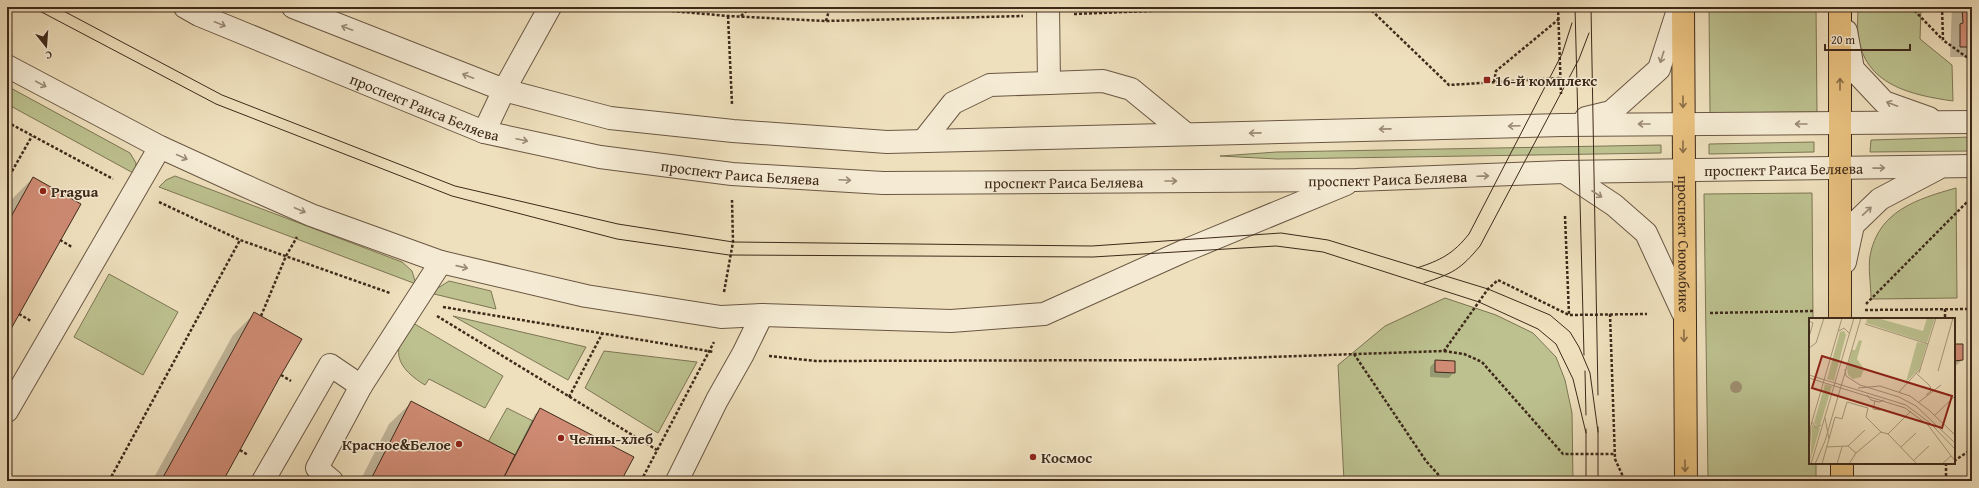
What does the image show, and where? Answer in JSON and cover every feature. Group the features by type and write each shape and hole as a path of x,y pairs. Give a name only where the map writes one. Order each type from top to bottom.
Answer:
{"main road":[{"name":"проспект Сююмбике","path":"1682,7 1684,124 1683,313 1686,481"},
{"path":"1840,7 1840,318"},
{"path":"1842,464 1842,481"}],"street":[{"name":"проспект Раиса Беляева","path":"185,7 199,15 484,132 600,157 732,174 875,182 1356,180 1564,172 1972,166"},
{"path":"293,7 504,90 610,118 756,132 888,142 1562,125 1972,122"},
{"path":"484,132 504,90 550,7"},
{"path":"1562,125 1611,112 1659,69 1679,7"},
{"path":"1840,7 1852,69 1884,102 1941,123"},
{"path":"1048,11 1049,83"},
{"path":"7,66 160,147 311,215 441,262 586,296 721,316 762,315 950,321 1044,314 1184,251 1356,180"},
{"path":"923,141 953,103 990,85 1103,81 1131,89 1186,134"},
{"path":"7,410 160,147"},
{"path":"1841,285 1853,225 1880,199 1941,167"},
{"path":"1564,172 1614,205 1646,233 1683,313"},
{"path":"332,481 317,468 361,386 441,262"},
{"path":"677,481 717,400 743,354 762,315"},
{"path":"263,481 330,365 361,386"}],"path":[{"path":"627,7 728,16 826,21 1048,11 1253,7"},
{"path":"741,16 751,7"},
{"path":"826,21 830,7"},
{"path":"1368,7 1449,85 1560,78"},
{"path":"1558,7 1561,94"},
{"path":"1911,7 1943,40 1971,61 1970,100"},
{"path":"1942,7 1943,40"},
{"path":"728,16 732,104"},
{"path":"1494,82 1496,71 1559,19"},
{"path":"7,180 32,136"},
{"path":"1972,187 1972,204"},
{"path":"641,481 720,330 733,242 732,193"},
{"path":"1972,197 1860,310 1972,309"},
{"path":"261,316 286,256 311,215"},
{"path":"1565,216 1569,315 1647,314"},
{"path":"109,481 240,240"},
{"path":"414,302 657,450"},
{"path":"1945,309 1945,318"},
{"path":"1705,313 1813,311"},
{"path":"1610,314 1615,459 1625,481"},
{"path":"569,397 602,334"},
{"path":"1444,351 1464,354 1482,362 1563,454 1615,454"},
{"path":"1354,354 1426,461 1444,481"},
{"path":"1955,460 1972,449"},
{"path":"1946,464 1946,481"}],"green space":[{"path":"1709,7 1816,7 1817,112 1710,113"},
{"path":"1858,7 1921,7 1920,39 1952,65 1953,101 1906,91 1880,76 1869,66 1862,52 1858,35"},
{"path":"7,86 130,153 136,163 135,174 7,104"},
{"path":"1972,137 1972,151 1870,152 1871,140"},
{"path":"1814,142 1814,152 1709,154 1709,144"},
{"path":"1661,145 1661,153 1277,159 1220,156 1277,152"},
{"path":"175,176 402,262 412,271 416,284 159,187 166,180"},
{"path":"1956,188 1957,298 1871,299 1869,261 1874,241 1881,228 1901,209 1914,202"},
{"path":"1812,193 1813,318 1809,318 1809,464 1816,464 1816,481 1708,481 1704,194"},
{"path":"109,274 178,312 143,375 74,337"},
{"path":"449,281 491,291 496,309 430,293"},
{"path":"1445,298 1496,315 1533,333 1556,357 1565,380 1572,413 1573,481 1344,481 1338,365 1385,326"},
{"path":"453,316 586,347 568,380"},
{"path":"413,323 503,376 485,408 429,379 425,385 408,372 401,362 399,349 402,339"},
{"path":"604,351 697,362 658,433 585,388"},
{"path":"507,408 533,421 515,455 488,442"}],"building":[{"path":"1962,7 1972,7 1972,47 1960,47 1960,24 1963,23"},
{"path":"33,177 81,204 7,336 7,224"},
{"path":"254,312 302,339 223,481 161,481"},
{"path":"1955,344 1963,344 1963,360 1955,361"},
{"path":"1435,360 1455,361 1455,373 1435,372"},
{"path":"411,401 515,455 502,481 370,481"},
{"name":"Челны-хлеб","path":"540,408 634,457 621,481 502,481"}],"tram line":[{"path":"32,7 216,104 452,196 617,239 729,255 1093,257 1276,246 1323,252 1479,302 1538,329 1556,344 1573,379 1586,433"},
{"path":"56,7 222,95 455,186 618,224 733,242 1092,246 1281,233 1328,240 1488,289 1550,315 1570,332 1579,347 1590,373 1598,432"},
{"path":"1575,7 1584,355"},
{"path":"1591,7 1598,395"},
{"path":"1417,268 1446,256 1458,247 1469,234 1562,54 1572,23"},
{"path":"1424,283 1455,270 1461,266 1480,246 1579,59 1589,33"},
{"path":"1585,371 1586,415"},
{"path":"1598,427 1598,481"},
{"path":"1586,429 1586,481"}],"place":[{"name":"16-й комплекс","path":"1487,80"},
{"name":"Pragua","path":"43,191"},
{"name":"Челны-хлеб","path":"561,438"},
{"name":"Красное&Белое","path":"459,444"},
{"name":"Космос","path":"1033,457"}]}
